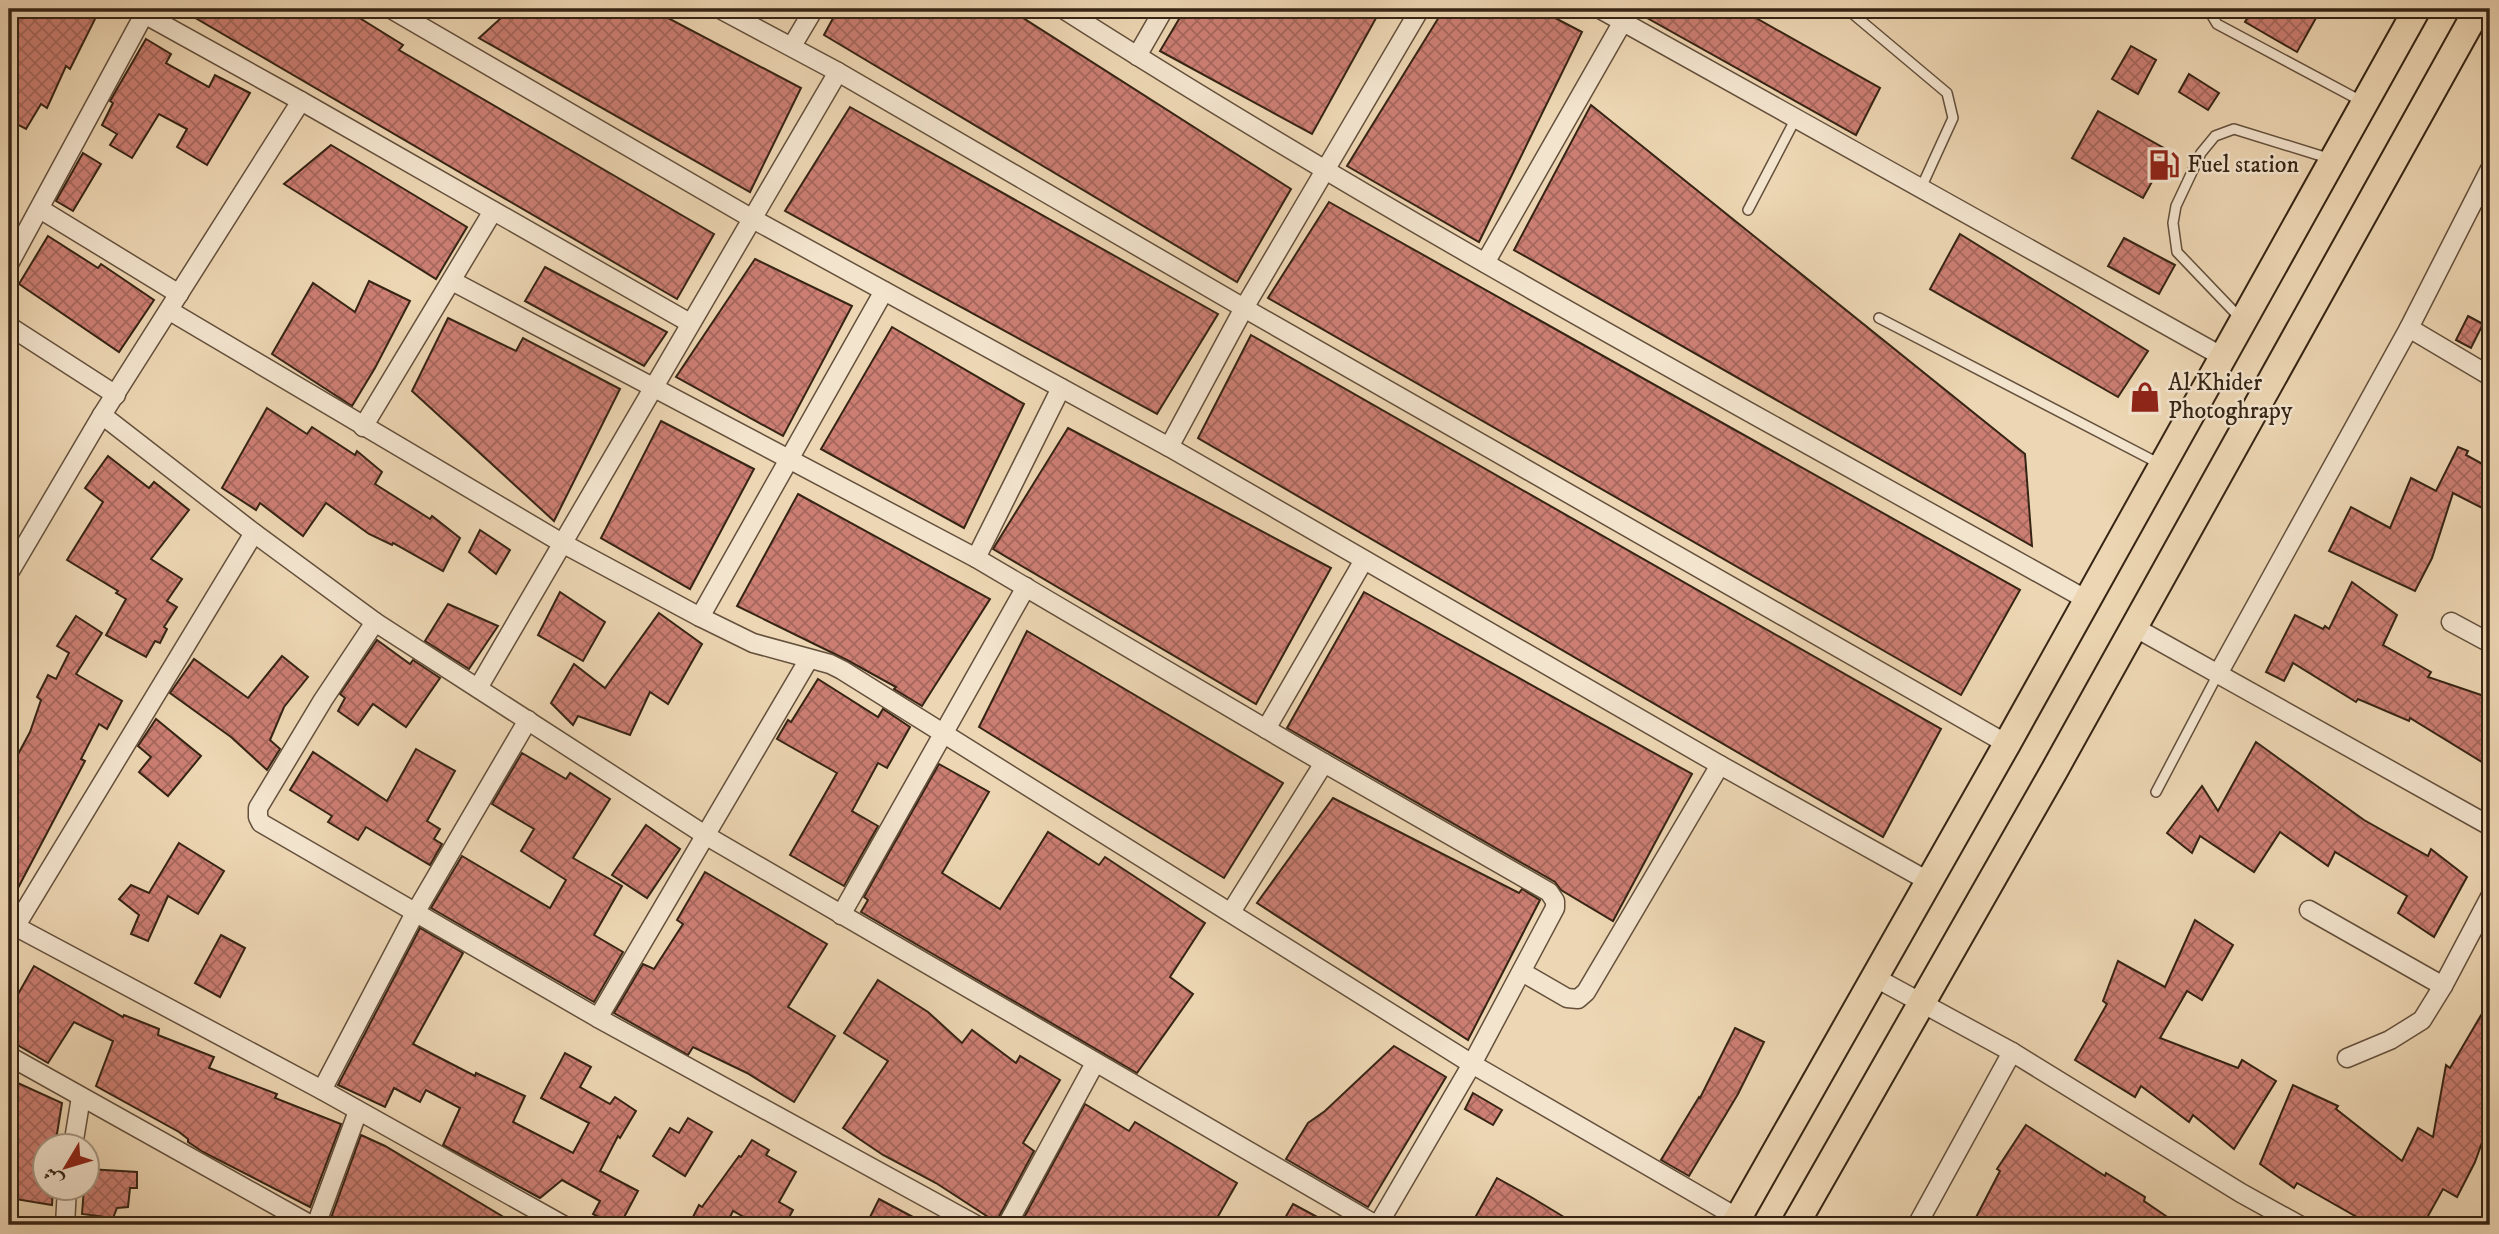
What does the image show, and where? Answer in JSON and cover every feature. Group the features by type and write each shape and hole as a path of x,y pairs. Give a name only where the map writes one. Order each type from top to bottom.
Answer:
{"main road":[{"path":"1736,1221 2007,744 2417,9"},
{"path":"1795,1225 2134,627 2478,9"}],"street":[{"path":"391,9 751,218 1169,447 1720,765 1928,881"},
{"path":"720,9 838,72 2007,744"},
{"path":"792,46 814,9"},
{"path":"1063,9 1326,170 1485,262 2087,600"},
{"path":"1137,56 1164,9"},
{"path":"1169,447 1244,307 1420,9"},
{"path":"1600,9 1627,15 1797,118 2223,358"},
{"path":"9,264 142,10 690,323"},
{"path":"1485,262 1627,15"},
{"path":"478,688 838,72"},
{"path":"9,573 102,415 301,101"},
{"path":"2218,674 2409,328 2490,169"},
{"path":"40,209 179,294"},
{"path":"363,427 494,211"},
{"path":"102,415 254,533 375,622 705,835 1377,1225 1472,1064 1522,972 1555,908 1555,901 1549,892 976,558 452,281"},
{"path":"700,617 884,291"},
{"path":"170,311 562,543 700,617 753,643 842,670 1472,1064 1736,1221"},
{"path":"9,326 116,395"},
{"path":"2409,328 2490,376"},
{"path":"976,558 1062,388"},
{"path":"254,533 12,925 322,1090 563,1225"},
{"path":"1266,729 1364,560"},
{"path":"841,915 1026,587"},
{"path":"375,622 323,700 258,808 261,823 598,1018 976,1225"},
{"path":"2451,622 2490,643"},
{"path":"2134,627 2490,826"},
{"path":"598,1018 809,659"},
{"path":"322,1090 415,913 528,720"},
{"path":"1231,912 1324,763"},
{"path":"1522,972 1567,998 1578,999 1586,992 1720,765"},
{"path":"2347,1058 2390,1040 2422,1020 2444,986 2490,897"},
{"path":"2309,911 2444,986"},
{"path":"1874,977 2012,1052 2241,1193 2299,1225"},
{"path":"1917,1225 2012,1052"},
{"path":"9,1056 311,1225"},
{"path":"1007,1225 1096,1063"},
{"path":"75,1132 81,1097"},
{"path":"316,1225 358,1111"},
{"path":"65,1225 66,1202"}],"lane":[{"path":"1847,9 1947,93 1954,118 1922,188"},
{"path":"2208,9 2217,24 2365,103"},
{"path":"1748,210 1797,118"},
{"path":"2243,322 2177,252 2173,223 2176,206 2202,153 2215,136 2234,129 2333,160"},
{"path":"1879,318 2163,465"},
{"path":"2156,792 2218,674"}],"building":[{"path":"9,9 87,9 97,15 70,69 66,66 47,108 41,104 26,129 9,120"},
{"path":"180,9 345,9 403,45 399,50 714,234 677,299"},
{"path":"511,9 651,9 801,88 750,192 479,38"},
{"path":"838,9 1009,9 1291,189 1237,282 824,35"},
{"path":"1185,9 1381,9 1312,134 1160,51"},
{"path":"1444,9 1538,9 1582,32 1479,242 1347,166"},
{"path":"1641,9 1740,9 1880,88 1856,135 1640,14"},
{"path":"2253,9 2321,9 2297,52 2245,22"},
{"path":"146,39 171,54 166,63 209,87 215,75 250,93 207,165 177,147 187,129 159,114 132,158 110,145 117,134 102,125 113,103 110,101"},
{"path":"2131,46 2156,60 2138,94 2112,79"},
{"path":"2189,74 2219,93 2208,110 2179,92"},
{"path":"1591,105 2025,454 2032,546 1514,250"},
{"path":"850,107 1218,314 1157,414 785,211"},
{"path":"2098,111 2169,151 2143,198 2072,158"},
{"path":"331,145 467,227 436,279 284,184"},
{"path":"83,153 101,164 73,211 56,201"},
{"path":"1329,202 2020,590 1961,695 1268,298"},
{"path":"1960,234 2148,351 2118,397 1930,289"},
{"path":"48,236 98,268 101,264 154,300 119,352 19,284"},
{"path":"2124,238 2175,265 2159,294 2108,266"},
{"path":"755,259 852,306 783,436 676,377"},
{"path":"545,267 667,332 644,366 525,301"},
{"path":"369,281 410,301 352,406 272,354 313,283 355,312"},
{"path":"2468,316 2483,324 2471,348 2456,340"},
{"path":"448,318 516,351 523,338 620,389 554,521 412,391"},
{"path":"892,327 1024,404 964,528 821,449"},
{"path":"1251,335 1941,729 1883,837 1198,438"},
{"path":"267,408 307,434 312,427 355,455 357,451 382,472 375,484 430,519 432,516 460,538 443,571 393,543 392,545 369,534 326,503 303,536 260,503 256,510 222,488"},
{"path":"661,421 754,469 690,589 601,538"},
{"path":"1068,428 1331,568 1256,704 993,549"},
{"path":"2458,447 2468,451 2466,455 2490,468 2490,512 2453,493 2432,558 2415,591 2329,551 2351,507 2390,528 2411,478 2436,491"},
{"path":"108,456 149,488 154,482 189,510 151,559 182,579 167,601 177,607 164,627 167,629 160,643 155,641 146,657 106,635 126,599 116,593 118,591 67,560 103,502 85,488"},
{"path":"798,494 990,599 922,706 894,689 896,687 847,660 737,606"},
{"path":"480,530 510,550 496,574 469,552"},
{"path":"2352,582 2397,615 2383,645 2431,672 2428,677 2490,698 2490,767 2410,718 2409,721 2358,699 2356,702 2293,663 2284,681 2266,672 2295,615 2323,629 2325,626 2329,629"},
{"path":"560,592 605,622 583,661 538,635"},
{"path":"1364,592 1692,774 1613,921 1561,890 1555,882 1287,728"},
{"path":"448,604 498,626 469,669 425,641"},
{"path":"659,613 702,644 668,704 650,692 630,735 578,716 573,725 551,703 574,664 605,688"},
{"path":"76,616 102,633 76,674 122,701 107,729 99,724 81,759 85,761 9,905 9,771 30,732 41,700 37,697 48,675 56,679 69,653 57,646"},
{"path":"1027,631 1283,783 1224,878 979,727"},
{"path":"377,640 410,664 413,660 440,678 406,727 373,704 358,725 338,711 345,698 340,694"},
{"path":"282,656 308,677 284,707 270,740 280,749 267,770 231,737 170,693 194,659 248,698"},
{"path":"818,679 878,717 883,709 910,727 887,768 878,763 852,811 878,826 844,886 790,855 837,773 777,739"},
{"path":"156,719 201,756 168,796 139,772 151,757 138,746"},
{"path":"2256,742 2364,820 2428,856 2431,849 2467,877 2434,937 2398,913 2407,896 2335,852 2328,866 2280,832 2254,872 2200,836 2192,853 2167,833 2202,786 2218,811"},
{"path":"416,749 455,771 427,821 440,829 434,839 442,844 430,865 366,827 358,840 328,822 332,816 290,790 313,752 387,801"},
{"path":"522,753 566,779 570,773 610,799 573,858 622,886 594,935 623,952 594,1002 431,908 462,856 550,908 566,880 521,851 534,829 492,804"},
{"path":"939,764 989,792 942,873 1000,909 1048,832 1099,865 1105,857 1205,923 1170,977 1193,994 1137,1073 861,912 868,900 864,897"},
{"path":"1333,798 1519,893 1522,889 1540,900 1468,1040 1257,903"},
{"path":"646,825 680,849 647,898 612,875"},
{"path":"179,843 224,871 198,914 168,896 148,941 131,934 139,915 119,899 131,885 149,893"},
{"path":"705,872 827,944 788,1007 835,1036 794,1102 747,1073 693,1047 688,1055 614,1013 643,964 654,969 683,924 677,920"},
{"path":"2195,920 2233,945 2202,1000 2187,991 2160,1038 2238,1068 2242,1060 2276,1081 2234,1149 2193,1115 2189,1122 2141,1086 2135,1097 2075,1060 2107,1004 2103,1001 2118,961 2165,987"},
{"path":"420,928 463,953 413,1044 475,1076 476,1073 525,1096 513,1122 573,1153 589,1123 541,1098 565,1053 591,1067 580,1087 610,1104 615,1097 636,1111 620,1138 618,1136 600,1171 638,1191 620,1225 614,1225 593,1214 600,1201 562,1180 540,1198 443,1145 460,1108 426,1090 420,1102 394,1088 385,1107 338,1085"},
{"path":"221,935 245,948 220,997 195,983"},
{"path":"34,966 123,1017 124,1015 159,1029 158,1035 214,1057 209,1068 277,1094 275,1098 341,1124 310,1207 203,1152 179,1132 96,1086 113,1041 74,1022 48,1063 9,1040 9,1010"},
{"path":"878,980 928,1012 962,1043 972,1030 1016,1063 1020,1056 1060,1080 1023,1143 1034,1151 996,1222 843,1128 888,1061 844,1033"},
{"path":"2490,1000 2490,1120 2475,1162 2457,1197 2443,1189 2423,1225 2371,1225 2297,1183 2294,1188 2260,1164 2293,1085 2338,1106 2336,1109 2402,1161 2418,1128 2433,1137 2446,1065 2450,1068"},
{"path":"1735,1028 1764,1042 1738,1094 1689,1176 1661,1160 1700,1098"},
{"path":"1394,1046 1446,1077 1368,1207 1286,1159 1308,1123 1325,1111"},
{"path":"9,1079 62,1103 57,1132 32,1132 32,1202 9,1198"},
{"path":"1473,1093 1502,1110 1493,1125 1465,1109"},
{"path":"1085,1104 1129,1131 1135,1122 1237,1183 1213,1225 1020,1225"},
{"path":"688,1118 712,1132 685,1176 653,1156 670,1128 679,1133"},
{"path":"2026,1125 2105,1176 2106,1173 2145,1197 2144,1201 2179,1225 1972,1225 2000,1171 1997,1169"},
{"path":"361,1135 385,1146 517,1225 347,1225 331,1218"},
{"path":"752,1140 769,1150 766,1155 796,1172 779,1202 793,1210 785,1225 758,1225 733,1211 726,1225 689,1225 699,1205 702,1207"},
{"path":"102,1170 137,1172 137,1188 130,1188 128,1207 117,1208 113,1218 82,1214 83,1202 102,1202"},
{"path":"1497,1178 1531,1197 1577,1225 1471,1225"},
{"path":"879,1199 928,1225 866,1225"},
{"path":"1293,1204 1332,1225 1281,1225"}],"place":[{"name":"Fuel station","path":"2164,165"},
{"name":"Al Khider Photoghrapy","path":"2145,397"}]}
